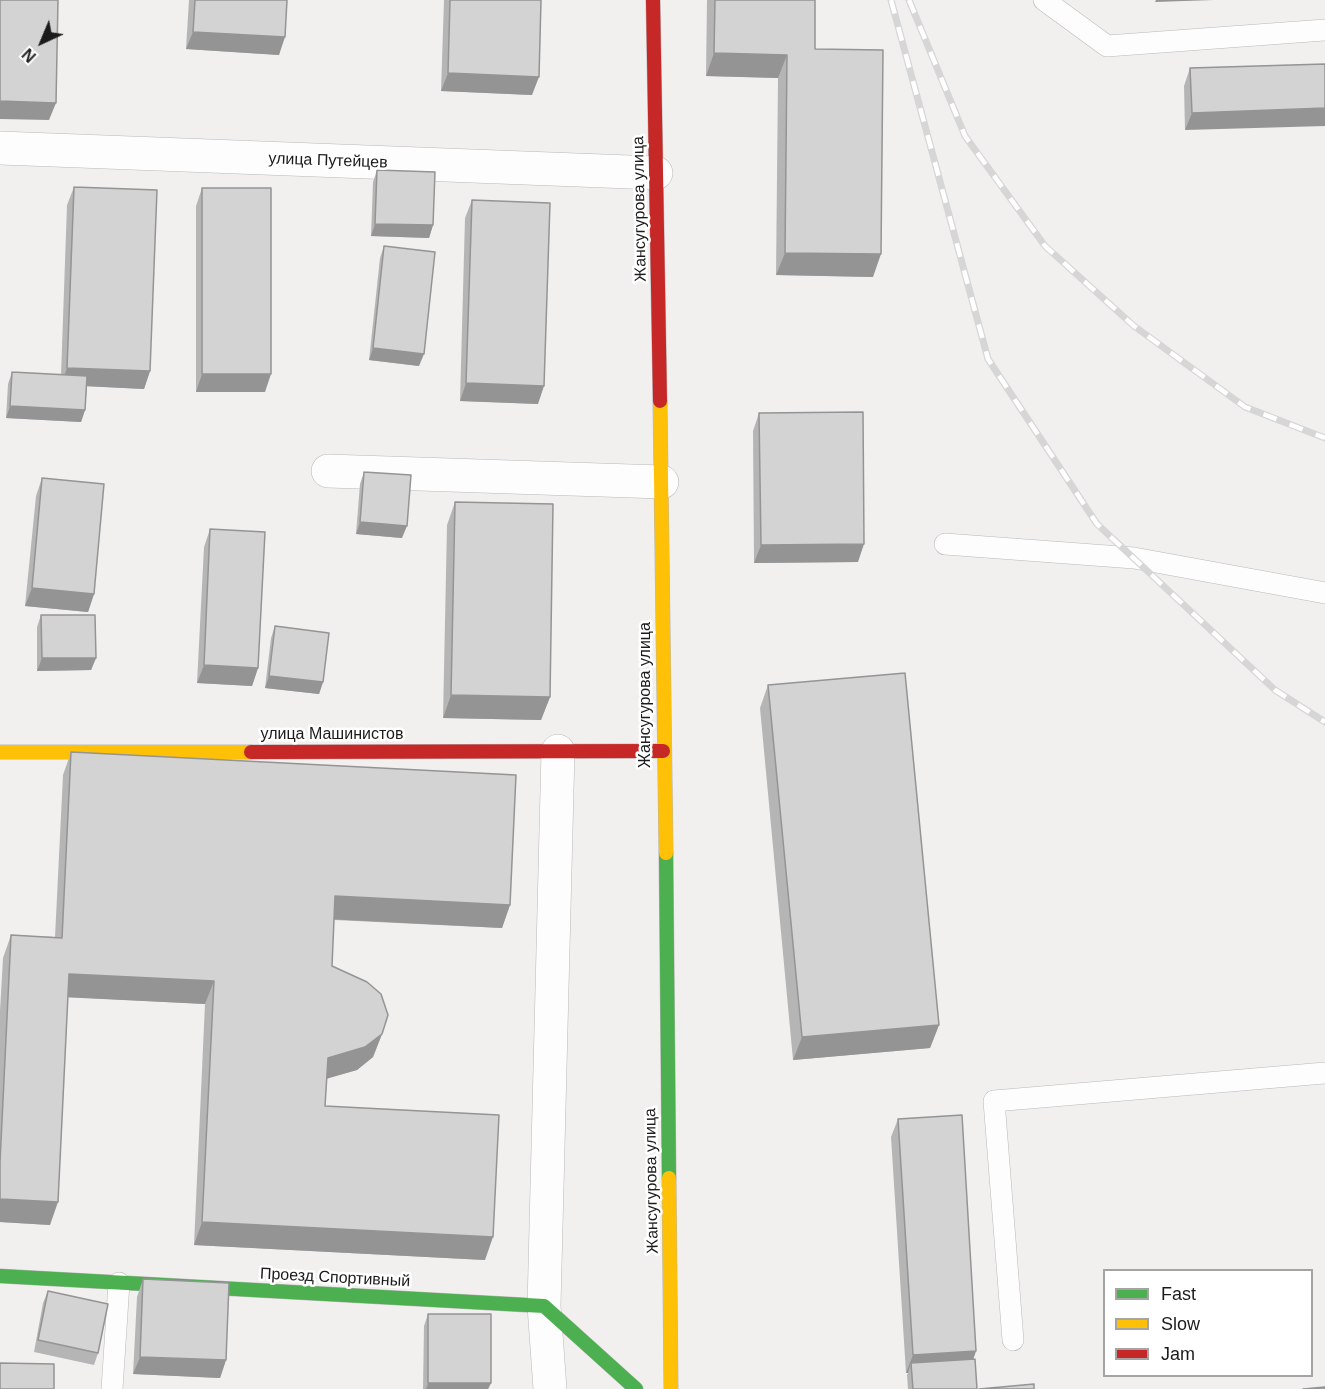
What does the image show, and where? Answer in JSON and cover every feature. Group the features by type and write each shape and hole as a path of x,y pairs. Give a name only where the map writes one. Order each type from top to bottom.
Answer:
{"street":[{"name":"Жансугурова улица","path":"653,0 662,482 671,1389"},
{"name":"улица Путейцев","path":"0,148 656,173"},
{"path":"328,471 662,482"},
{"path":"550,1389 544,1306 558,751"},
{"name":"улица Машинистов","path":"0,752 663,751"},
{"name":"Проезд Спортивный","path":"0,1276 544,1306"},
{"path":"544,1306 636,1389"}],"lane":[{"path":"1044,0 1107,46 1325,30"},
{"path":"945,544 1134,558 1325,593"},
{"path":"1012,1340 994,1101 1325,1073"},
{"path":"112,1389 119,1283"}],"building":[{"path":"0,0 58,0 56,103 0,101"},
{"path":"195,0 287,0 285,37 193,32"},
{"path":"450,0 541,0 539,77 448,73"},
{"path":"715,0 815,0 815,49 883,50 881,254 785,253 787,55 714,53"},
{"path":"1325,64 1325,108 1192,113 1190,68"},
{"path":"377,170 435,172 433,225 375,224"},
{"path":"74,187 157,190 150,371 67,368"},
{"path":"202,188 271,188 271,374 202,374"},
{"path":"472,200 550,203 544,386 466,383"},
{"path":"384,246 435,252 424,354 373,348"},
{"path":"12,372 87,376 85,410 10,406"},
{"path":"863,412 864,544 761,545 759,413"},
{"path":"364,472 411,475 407,526 360,522"},
{"path":"42,478 104,484 94,594 32,588"},
{"path":"455,502 553,504 550,697 451,695"},
{"path":"210,529 265,532 258,668 204,665"},
{"path":"41,615 95,615 96,658 42,658"},
{"path":"275,626 329,633 323,682 269,676"},
{"path":"905,673 939,1025 802,1037 768,685"},
{"path":"71,752 516,775 510,905 335,896 332,966 367,982 381,994 388,1015 382,1034 365,1047 328,1058 325,1106 499,1115 493,1237 202,1222 214,981 69,974 58,1202 0,1199 11,935 62,938"},
{"path":"962,1115 976,1351 913,1355 898,1119"},
{"path":"143,1279 229,1283 226,1360 140,1357"},
{"path":"48,1291 108,1304 98,1353 38,1340"},
{"path":"428,1314 491,1314 491,1383 428,1383"},
{"path":"975,1359 977,1389 913,1389 911,1363"},
{"path":"0,1363 54,1364 54,1389 0,1389"},
{"path":"1034,1384 1034,1389 979,1389"}],"railway":[{"path":"891,0 988,359 1097,524 1275,690 1325,722"},
{"path":"909,0 965,136 1045,246 1134,326 1245,407 1325,438"}],"traffic: fast":[{"path":"666,853 669,1178"},
{"path":"0,1276 544,1306 636,1389"}],"traffic: slow":[{"path":"660,401 666,853"},
{"path":"0,752 251,752"},
{"path":"669,1178 671,1389"}],"traffic: jam":[{"path":"653,0 660,401"},
{"path":"251,752 663,751"}]}
